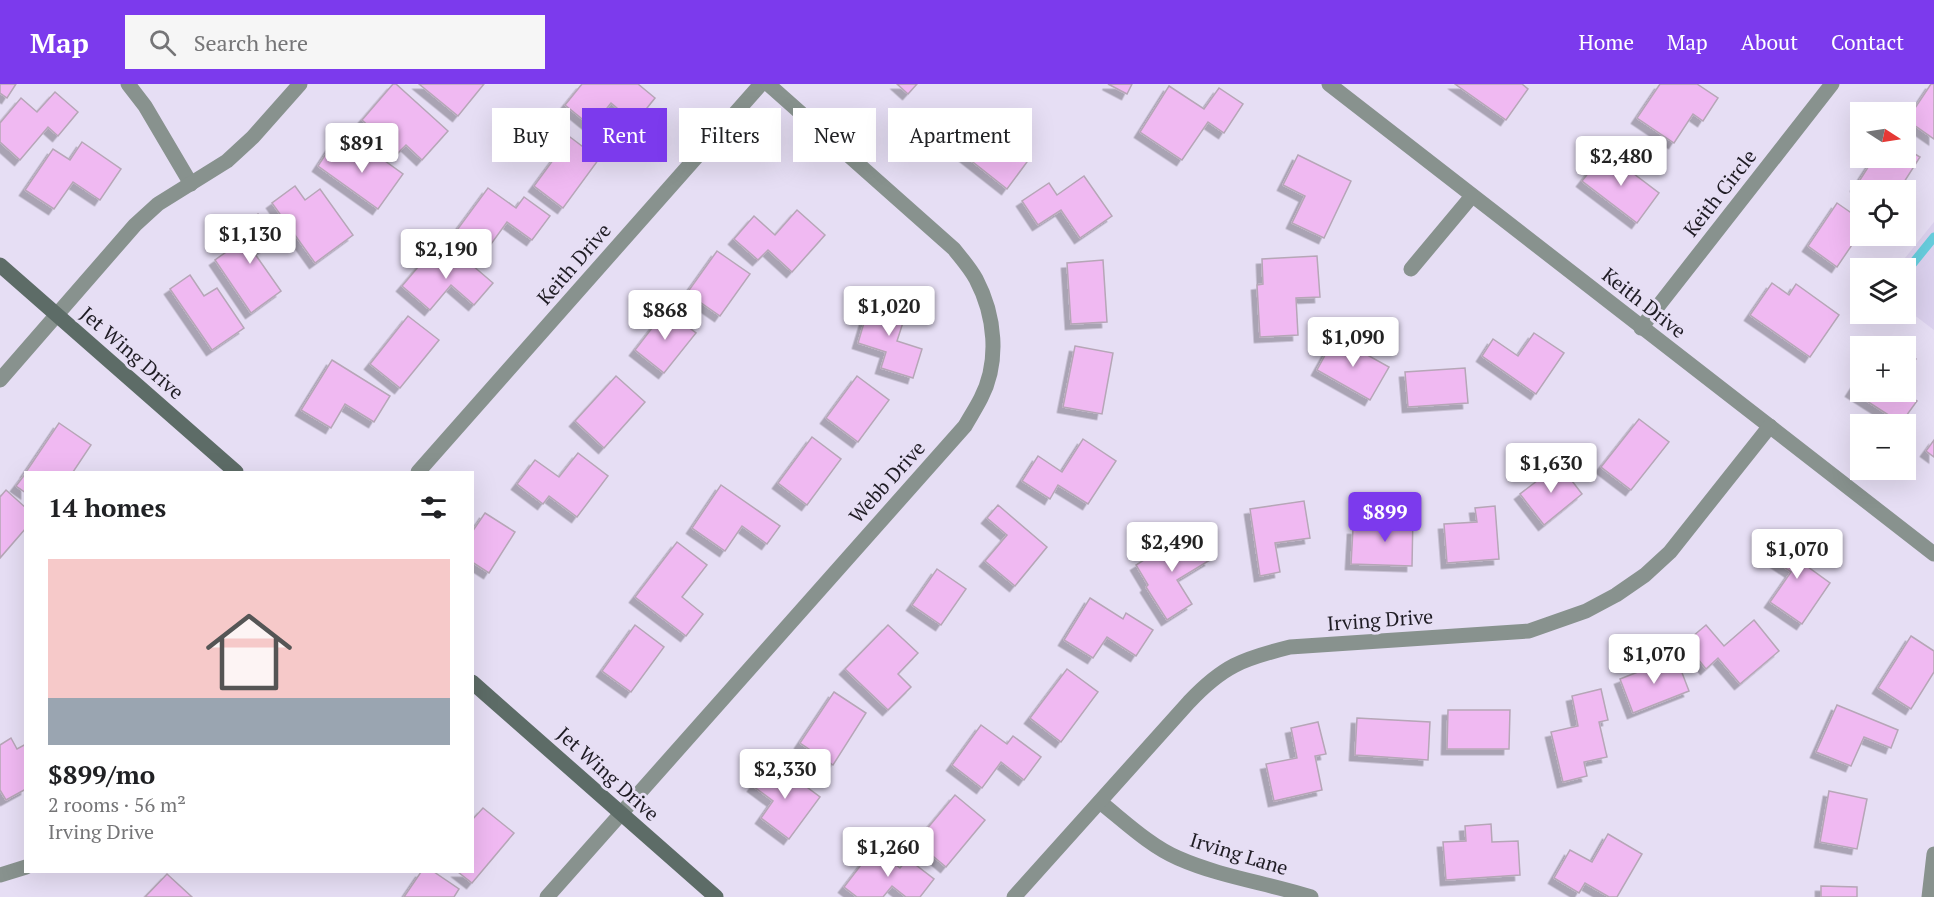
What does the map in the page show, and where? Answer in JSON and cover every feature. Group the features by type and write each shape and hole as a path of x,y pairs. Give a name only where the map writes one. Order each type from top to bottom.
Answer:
{"main road":[{"name":"Jet Wing Drive","path":"0,266 235,471"},
{"name":"Jet Wing Drive","path":"474,684 716,897"}],"street":[{"path":"128,84 145,106 191,184"},
{"path":"0,380 135,225 158,204 227,161 253,137 300,84"},
{"name":"Keith Drive","path":"419,471 761,84"},
{"name":"Webb Drive","path":"547,897 619,813 965,426 982,396 992,366 993,338 988,306 975,278 954,249 768,84"},
{"name":"Keith Drive","path":"1329,84 1934,554"},
{"name":"Keith Circle","path":"1641,328 1832,84"},
{"path":"1411,269 1472,196"},
{"name":"Irving Drive","path":"1014,897 1203,688 1236,663 1290,647 1529,631 1586,611 1646,575 1670,552 1770,426"},
{"name":"Irving Lane","path":"1100,802 1148,840 1176,857 1204,868 1311,897"},
{"path":"1929,897 1934,854"},
{"path":"0,875 24,868"}],"shaded area":[{"path":"1934,222 1934,330 1916,316 1916,258 1905,258"}],"building":[{"path":"0,84 16,84 7,98 0,93"},
{"path":"393,84 396,84 448,131 422,160 406,145 398,153 362,120"},
{"path":"419,84 484,84 458,116"},
{"path":"582,84 638,84 655,98 647,108 617,108 611,103 607,108 582,108 582,119 565,105"},
{"path":"897,84 917,84 908,94"},
{"path":"1108,84 1132,84 1127,94"},
{"path":"1455,84 1522,84 1528,89 1506,120"},
{"path":"1660,84 1697,84 1718,98 1703,121 1693,114 1674,143 1637,118"},
{"path":"1931,84 1934,84 1934,139 1916,126 1916,106"},
{"path":"1169,86 1204,109 1219,88 1243,104 1224,133 1208,122 1182,160 1140,132"},
{"path":"55,92 78,112 58,136 48,127 20,160 0,142 0,123 21,98 37,112"},
{"path":"570,137 582,146 582,162 597,162 563,208 534,186 552,162 570,162"},
{"path":"82,142 121,169 100,200 73,182 54,209 25,190 53,149 70,160"},
{"path":"333,143 358,161 367,148 403,174 378,209 318,166"},
{"path":"1605,152 1659,193 1637,223 1582,181"},
{"path":"1298,155 1351,181 1324,238 1292,223 1305,196 1283,185"},
{"path":"973,162 1027,162 1007,189"},
{"path":"1868,168 1913,168 1905,180 1860,180"},
{"path":"1084,176 1112,216 1080,238 1061,210 1038,225 1022,201 1049,183 1057,195"},
{"path":"295,186 305,200 320,189 353,235 315,263 272,203"},
{"path":"488,188 516,208 524,197 550,216 532,240 507,222 486,251 457,230"},
{"path":"1837,203 1850,212 1851,246 1837,267 1808,246"},
{"path":"797,210 825,235 792,272 768,250 758,260 734,239 754,216 775,235"},
{"path":"258,214 276,239 255,254 281,291 251,313 215,260 240,242 233,231"},
{"path":"435,247 458,267 465,259 493,283 474,305 451,285 430,310 402,286"},
{"path":"717,251 750,274 720,316 687,293"},
{"path":"1317,256 1320,297 1296,298 1298,335 1260,337 1257,285 1263,284 1262,259"},
{"path":"1103,260 1107,322 1071,324 1067,263"},
{"path":"190,275 204,296 217,288 244,328 212,350 170,289"},
{"path":"1772,283 1789,295 1796,284 1839,315 1810,357 1750,315"},
{"path":"872,296 908,307 897,341 922,349 913,378 881,368 886,352 858,343"},
{"path":"666,310 696,333 664,373 635,350"},
{"path":"408,316 439,340 400,388 370,364"},
{"path":"1534,333 1564,353 1536,394 1482,356 1493,339 1518,356"},
{"path":"1335,337 1389,367 1370,400 1317,370"},
{"path":"1075,346 1113,353 1102,414 1063,407"},
{"path":"332,360 390,396 374,422 345,404 331,428 301,410"},
{"path":"1465,368 1468,403 1408,407 1405,372"},
{"path":"616,376 645,402 604,448 575,421"},
{"path":"857,376 889,400 858,442 826,418"},
{"path":"1917,401 1908,414 1887,414 1868,402"},
{"path":"1639,419 1669,442 1631,490 1601,467"},
{"path":"59,423 91,445 74,471 27,471"},
{"path":"812,437 841,459 807,505 778,483"},
{"path":"1083,439 1116,461 1088,504 1058,485 1050,499 1022,481 1038,456 1062,472"},
{"path":"1934,440 1934,457 1926,451"},
{"path":"578,453 608,476 577,517 549,496 543,504 517,484 535,460 559,477"},
{"path":"1559,464 1582,494 1544,525 1520,494"},
{"path":"24,476 24,492 16,486"},
{"path":"721,485 780,526 767,544 742,526 725,551 692,528"},
{"path":"6,490 24,506 24,530 0,558 0,497"},
{"path":"1304,501 1310,538 1275,543 1280,572 1260,576 1250,509"},
{"path":"998,505 1047,547 1015,586 985,561 1007,535 987,518"},
{"path":"1495,506 1499,559 1447,563 1444,524 1477,522 1475,508"},
{"path":"485,513 515,532 489,573 474,563 474,529"},
{"path":"1384,513 1413,514 1412,566 1351,564 1353,529 1384,530"},
{"path":"1191,530 1210,560 1177,580 1192,604 1167,620 1146,587 1148,585 1136,565"},
{"path":"1786,533 1813,552 1804,564 1830,583 1802,624 1770,602 1791,572 1769,557"},
{"path":"677,542 707,565 682,597 703,614 686,636 635,597"},
{"path":"937,569 966,589 941,625 912,605"},
{"path":"1090,598 1123,619 1126,613 1153,630 1136,656 1107,637 1093,658 1064,640"},
{"path":"1754,620 1779,651 1740,684 1718,658 1706,669 1685,643 1706,625 1724,646"},
{"path":"635,625 664,647 631,692 602,671"},
{"path":"888,625 918,653 898,674 911,687 888,710 845,669"},
{"path":"1911,636 1934,651 1934,672 1911,709 1878,688"},
{"path":"1676,657 1689,691 1633,713 1620,679"},
{"path":"1067,669 1098,692 1061,742 1030,718"},
{"path":"1601,689 1608,720 1599,722 1607,757 1584,762 1587,776 1563,782 1551,732 1578,726 1572,696"},
{"path":"834,692 866,713 833,765 800,743"},
{"path":"1837,705 1898,730 1891,748 1864,737 1851,766 1816,752"},
{"path":"1448,710 1510,710 1509,749 1447,749"},
{"path":"1357,718 1430,722 1428,760 1355,755"},
{"path":"1318,722 1326,754 1315,756 1322,790 1274,801 1266,764 1297,758 1291,728"},
{"path":"981,725 1007,744 1013,736 1041,757 1024,780 1001,762 982,788 952,765"},
{"path":"11,738 17,749 24,745 24,790 6,800 0,790 0,745"},
{"path":"772,761 820,797 789,839 761,818 773,801 753,786"},
{"path":"1829,791 1867,799 1857,849 1820,842"},
{"path":"955,795 985,820 946,867 916,842"},
{"path":"483,808 514,833 472,883 459,873 474,873 474,818"},
{"path":"1491,824 1492,842 1518,841 1520,875 1446,880 1443,842 1466,841 1465,826"},
{"path":"1608,834 1642,854 1617,897 1609,897 1585,883 1579,893 1554,878 1570,850 1592,862"},
{"path":"874,848 900,868 908,859 934,879 920,897 906,897 892,886 883,897 857,897 844,887"},
{"path":"420,873 435,873 459,889 454,897 404,897"},
{"path":"167,874 192,897 145,897"},
{"path":"1821,886 1857,887 1857,897 1821,897"}],"waterway":[{"path":"1916,259 1934,237"}]}
